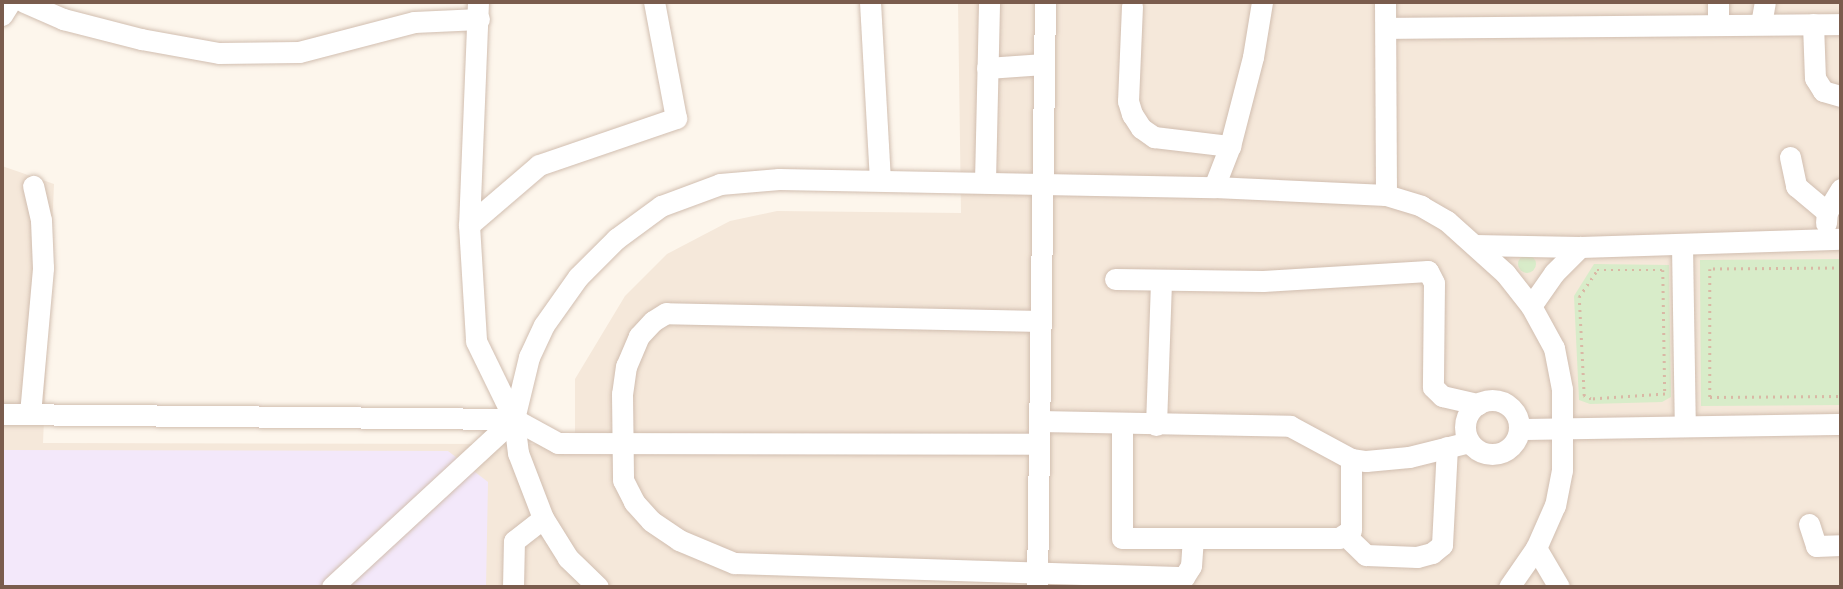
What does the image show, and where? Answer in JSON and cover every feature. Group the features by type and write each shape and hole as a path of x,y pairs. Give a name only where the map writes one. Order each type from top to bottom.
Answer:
{"street":[{"path":"2,15 10,2"},
{"path":"24,2 63,19 141,40 219,52 299,52 414,22 478,10 468,225 476,341 514,419"},
{"path":"468,225 539,165 676,118 654,2"},
{"path":"870,2 880,179"},
{"path":"985,181 989,2"},
{"path":"1037,579 1045,2"},
{"path":"1214,187 1230,146 1253,57 1262,2"},
{"path":"1385,2 1386,195"},
{"path":"1718,2 1718,25"},
{"path":"1761,24 1765,2"},
{"path":"1132,6 1128,101 1141,128 1154,137 1230,146"},
{"path":"1813,24 1815,78 1823,91 1841,96"},
{"path":"1385,28 1841,24"},
{"path":"987,68 1044,64"},
{"path":"1475,245 1580,247 1834,239 1827,212 1792,180 1790,157"},
{"path":"598,587 568,558 543,518 518,453 514,419 525,367 544,325 578,277 616,239 661,206 720,184 779,179 1214,187 1386,195 1421,205 1447,221 1505,273 1531,306 1554,348 1563,389 1562,470 1557,494 1536,548 1509,587"},
{"path":"30,414 43,268 41,220 33,186"},
{"path":"1827,212 1841,189"},
{"path":"1682,245 1685,426"},
{"path":"1531,306 1554,273 1580,247"},
{"path":"1115,279 1263,281 1428,271 1434,283 1433,387 1442,396 1478,404 1494,400 1510,406 1519,420 1520,429 1513,444 1499,454 1482,453 1469,442 1465,434 1467,417 1478,404"},
{"path":"1156,425 1161,280"},
{"path":"1041,321 666,313 653,321 639,336 626,366 622,394 622,480 634,502 651,521 679,540 734,563 1037,579 1122,575 1184,577 1191,566 1193,540"},
{"path":"2,414 514,419 558,443 1039,444"},
{"path":"332,587 514,419"},
{"path":"1039,421 1122,425 1290,426 1351,459 1366,461 1409,457 1469,442"},
{"path":"1520,429 1841,424"},
{"path":"1122,425 1122,575"},
{"path":"1122,538 1193,540 1345,536 1366,555 1417,557 1432,553 1442,545 1447,447"},
{"path":"1345,536 1350,530 1351,459"},
{"path":"513,587 514,541 543,518"},
{"path":"1809,524 1816,545 1841,545"},
{"path":"1536,548 1559,587"}],"path":[{"path":"1841,268 1710,269 1710,397 1841,396"},
{"path":"1597,270 1663,270 1665,394 1591,399 1584,396 1579,298 1597,270"}],"shaded area":[{"path":"958,2 1841,2 1841,587 2,587 2,166 54,184 43,443 575,444 575,379 625,296 667,254 730,221 777,211 961,213"},
{"path":"2,450 448,451 488,482 486,587 2,587"}],"green space":[{"path":"1527,255 1533,258 1536,264 1533,270 1527,273 1521,270 1518,264 1521,258"},
{"path":"1841,259 1841,405 1701,406 1700,260"},
{"path":"1594,264 1669,265 1671,397 1662,402 1590,404 1579,400 1574,296"}]}
